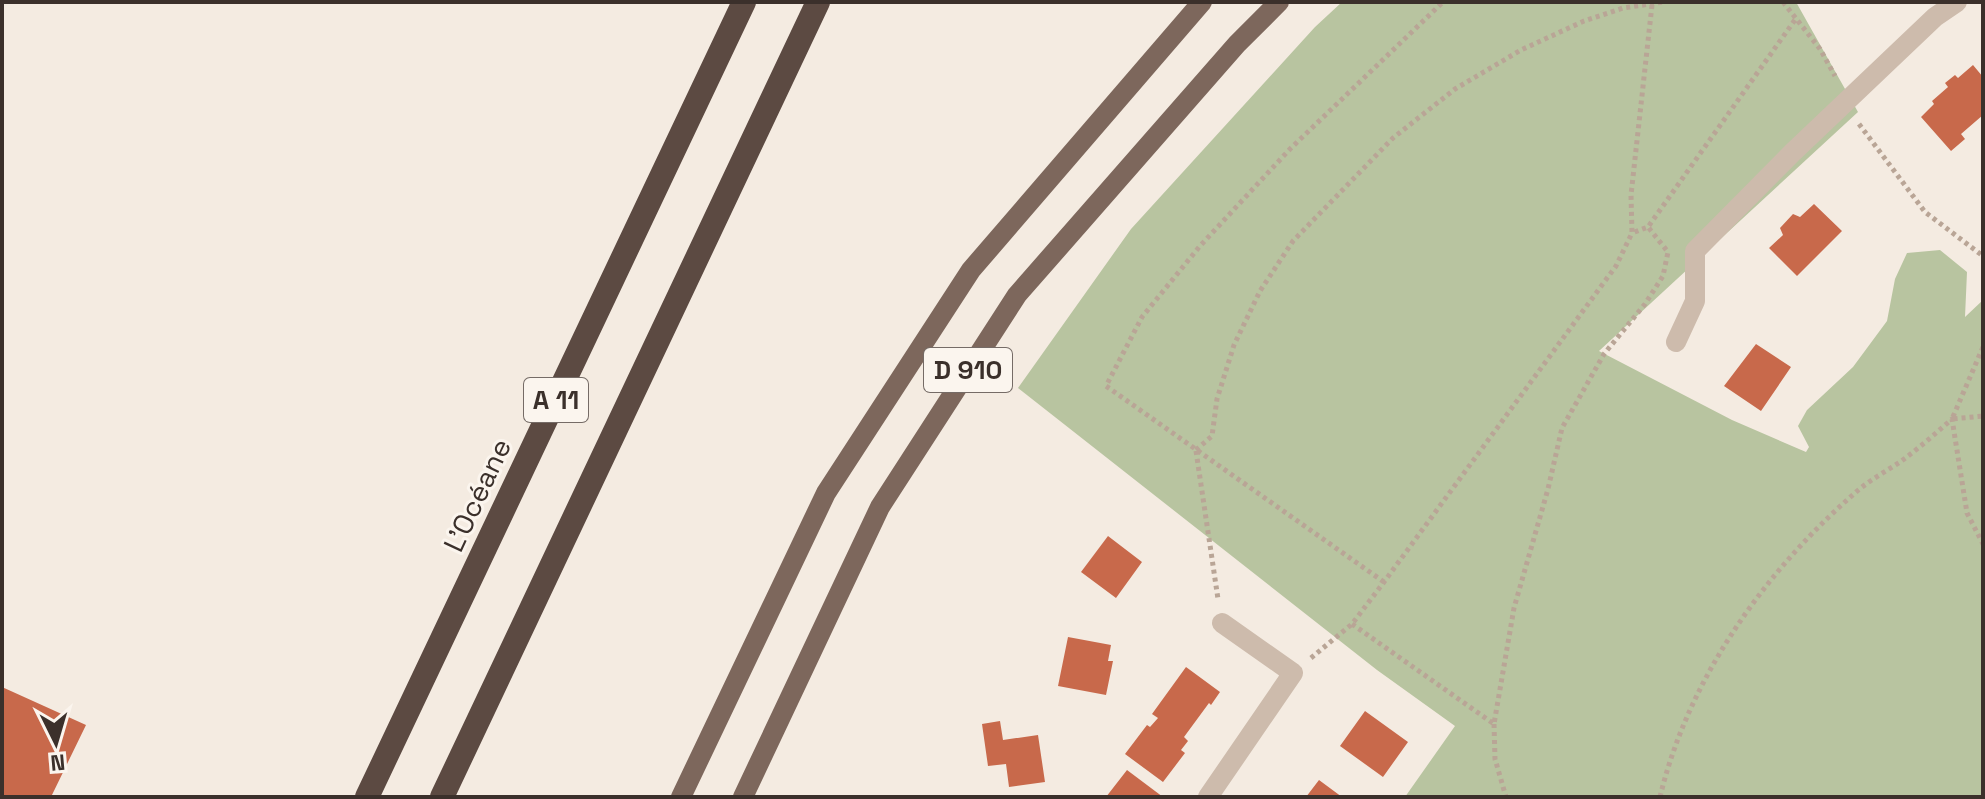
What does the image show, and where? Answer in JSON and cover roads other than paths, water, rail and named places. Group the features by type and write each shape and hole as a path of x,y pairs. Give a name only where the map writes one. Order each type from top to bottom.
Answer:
{"highway":[{"name":"L’Océane","path":"367,797 744,2"},
{"name":"A 11","path":"442,797 818,2"}],"main road":[{"name":"D 910","path":"681,797 826,493 963,283 1202,2"},
{"name":"D 910","path":"743,797 880,507 1017,295 1237,44 1279,2"}],"street":[{"path":"1676,342 1695,301 1695,251 1847,100 1935,17 1957,2"},
{"path":"1208,797 1293,673 1222,623"}]}
